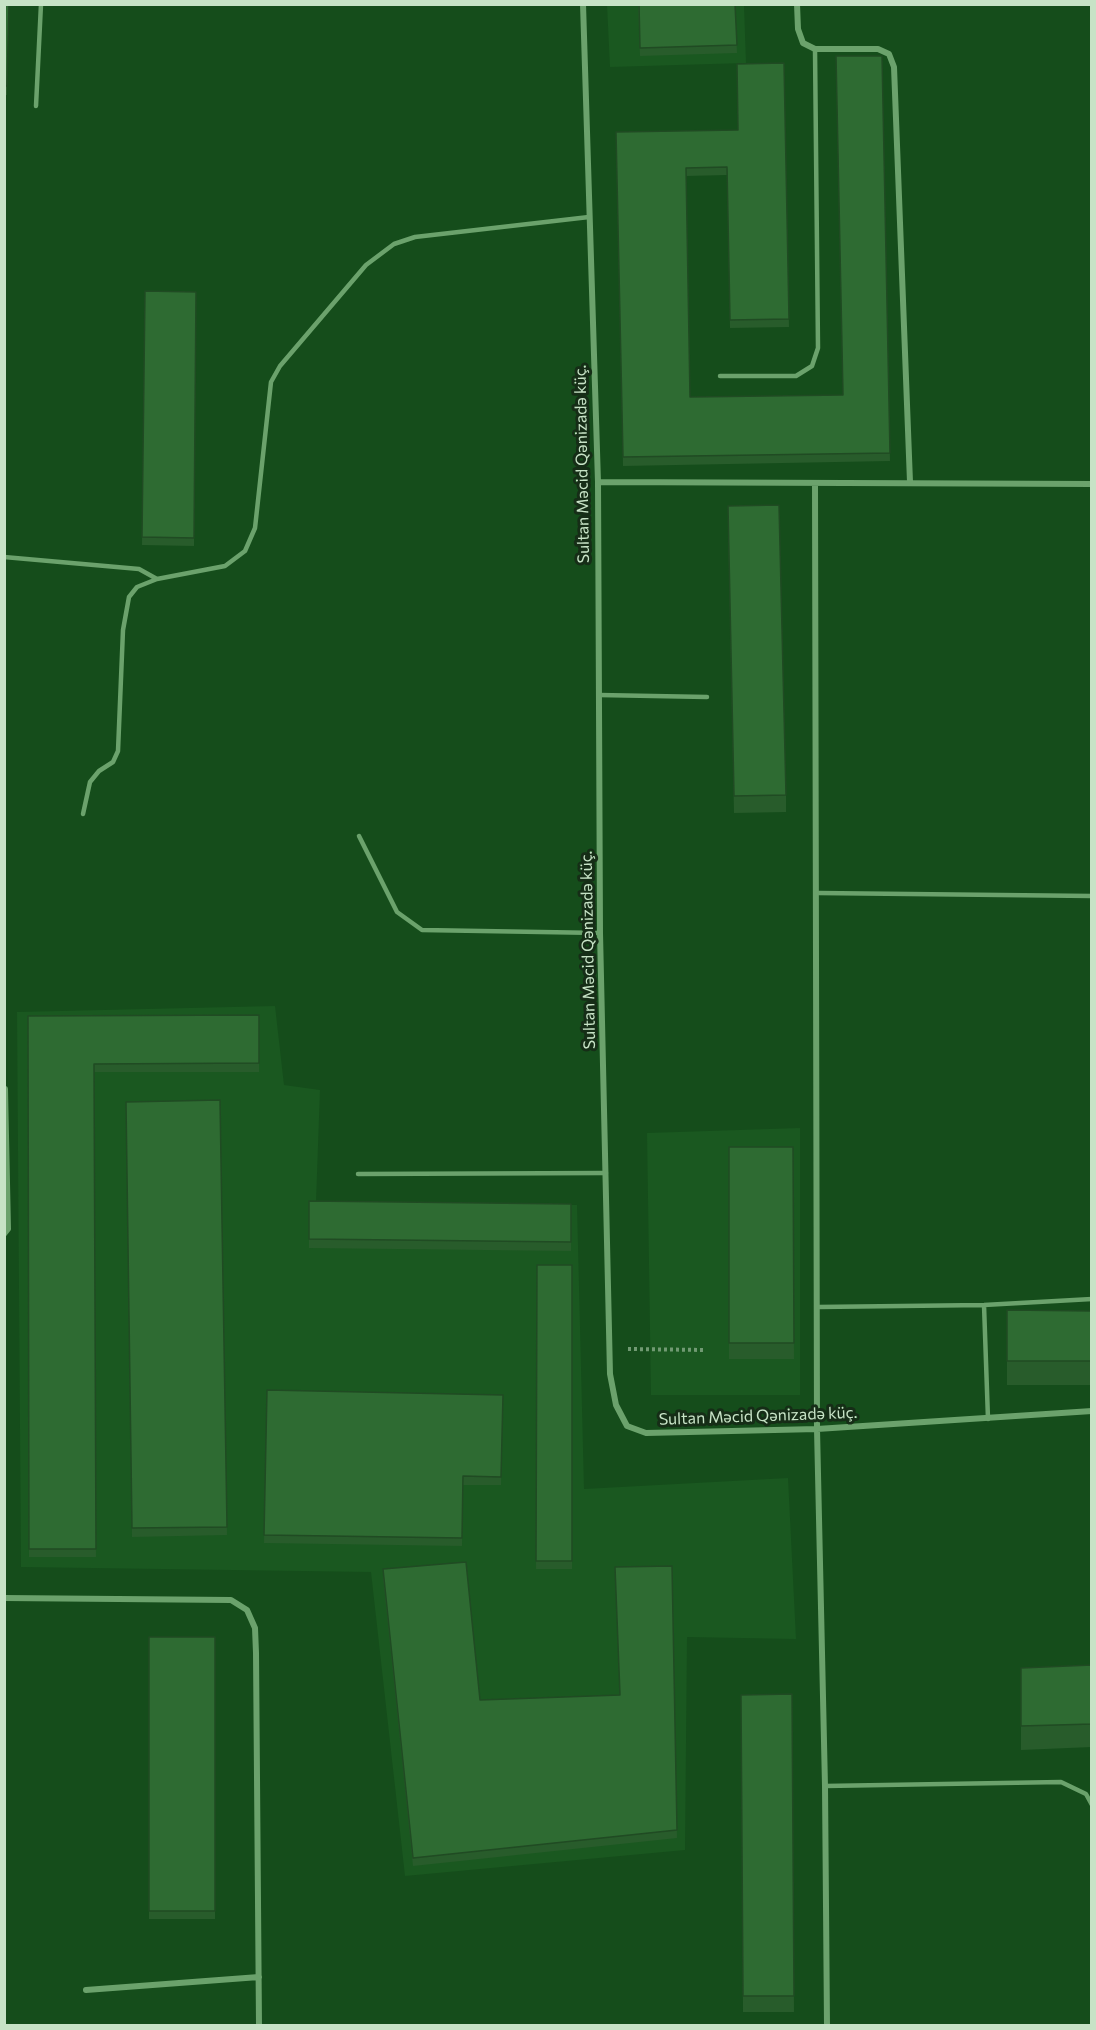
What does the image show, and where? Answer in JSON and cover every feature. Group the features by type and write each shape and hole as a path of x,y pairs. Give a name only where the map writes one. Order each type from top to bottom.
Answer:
{"street":[{"name":"Sultan Məcid Qənizadə küç.","path":"583,4 598,482 600,933 609,1349 610,1374 616,1405 627,1426 646,1433 817,1429 1092,1411"},
{"path":"797,4 798,29 803,43 815,49 878,49 889,54 894,67 910,482"},
{"path":"598,482 815,485 910,482 1092,484"},
{"path":"815,485 818,893 817,1429 825,1786 827,2025"},
{"path":"4,1234 8,1229 5,1089"},
{"path":"4,1598 231,1600 247,1610 255,1628 256,1653 259,2025"},
{"path":"86,1990 259,1977"}],"lane":[{"path":"36,106 41,4"},
{"path":"720,376 796,376 812,366 818,348 815,49"},
{"path":"82,814 90,782 99,771 113,762 118,751 123,630 129,597 137,587 157,579 225,566 245,551 255,528 271,382 280,366 366,265 394,244 415,237 589,217"},
{"path":"4,557 139,569 157,579"},
{"path":"599,695 707,697"},
{"path":"359,836 397,912 422,930 600,933"},
{"path":"818,893 1092,896"},
{"path":"358,1174 606,1173"},
{"path":"818,1307 984,1305 1092,1299"},
{"path":"984,1305 988,1419"},
{"path":"825,1786 1061,1782 1086,1794 1092,1804"}],"path":[{"path":"609,1349 706,1350"}],"shaded area":[{"path":"607,5 744,5 746,63 610,67"},
{"path":"275,1006 284,1085 320,1090 316,1202 577,1205 584,1489 788,1478 796,1639 687,1637 685,1850 405,1876 371,1572 21,1567 17,1012"},
{"path":"800,1128 800,1395 651,1395 647,1133"}],"building":[{"path":"4,4 9,4 7,86 4,86"},
{"path":"639,4 735,4 737,45 640,48"},
{"path":"836,56 882,56 890,453 623,457 616,132 738,130 737,64 784,63 789,319 730,320 727,167 686,168 690,397 843,395"},
{"path":"145,291 196,292 194,538 142,537"},
{"path":"779,505 786,795 734,796 728,506"},
{"path":"259,1015 259,1063 94,1064 96,1549 29,1549 28,1016"},
{"path":"220,1100 227,1527 132,1528 126,1102"},
{"path":"729,1147 793,1147 794,1343 729,1343"},
{"path":"309,1201 571,1204 571,1242 309,1239"},
{"path":"537,1265 572,1265 572,1561 536,1561"},
{"path":"1007,1310 1092,1311 1092,1361 1007,1361"},
{"path":"267,1390 503,1395 501,1477 463,1476 462,1538 264,1535"},
{"path":"466,1562 480,1700 620,1695 615,1567 672,1566 677,1830 413,1858 383,1569"},
{"path":"149,1637 215,1637 215,1911 149,1911"},
{"path":"1092,1665 1092,1724 1021,1726 1021,1668"},
{"path":"792,1694 794,1996 743,1996 741,1695"}]}
